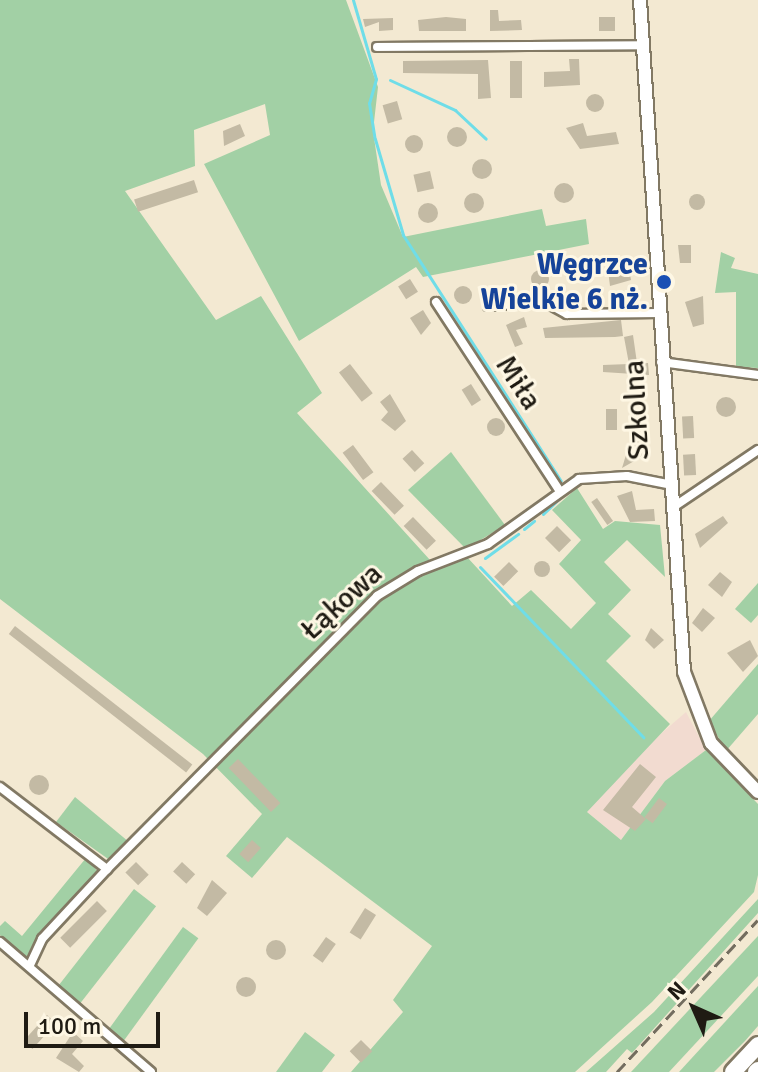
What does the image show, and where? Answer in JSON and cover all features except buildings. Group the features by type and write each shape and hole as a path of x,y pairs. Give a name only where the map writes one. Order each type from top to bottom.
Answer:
{"highway":[{"path":"733,1072 758,1045"}],"street":[{"name":"Szkolna","path":"640,0 640,45 668,511 693,709 716,750 758,792"},
{"path":"377,47 640,45"},
{"name":"Miła","path":"436,302 559,490"},
{"path":"488,306 545,302 567,314 658,313"},
{"path":"661,362 758,375"},
{"path":"668,511 758,450"},
{"name":"Łąkowa","path":"30,965 42,939 107,869 366,605 406,577 496,540 559,490 599,476 667,484"},
{"path":"0,787 107,869"},
{"path":"0,942 151,1072"}],"shaded area":[{"path":"686,712 706,750 665,781 621,840 587,812 624,766"}],"green space":[{"path":"0,0 346,0 378,87 373,131 381,185 403,237 542,209 546,226 586,219 589,244 423,277 416,267 299,341 204,164 270,135 265,104 194,130 195,166 125,191 216,320 261,296 322,393 297,413 430,560 406,572 420,575 467,557 512,606 531,590 571,629 596,603 559,564 581,540 552,510 577,488 603,529 615,521 660,525 665,577 627,540 604,562 631,590 608,614 631,636 606,661 670,724 587,812 621,840 665,781 706,750 758,804 758,875 754,892 652,1002 575,1072 351,1072 403,1012 393,1000 432,946 287,837 252,878 226,856 262,814 203,754 0,599"},
{"path":"721,252 735,258 731,268 758,274 758,368 736,367 736,292 715,293"},
{"path":"451,452 505,525 466,549 408,490"},
{"path":"758,583 758,615 751,623 735,609"},
{"path":"758,664 758,714 726,751 709,721"},
{"path":"75,797 129,842 111,861 56,822"},
{"path":"86,858 99,873 25,958 0,935 0,926 5,921 22,936"},
{"path":"134,889 156,906 78,1006 56,988"},
{"path":"758,899 758,913 632,1053 627,1049 606,1072 586,1072 654,1012"},
{"path":"183,927 198,938 122,1043 107,1032"},
{"path":"758,936 758,976 669,1072 631,1072"},
{"path":"758,986 758,1026 745,1041 714,1072 679,1072"},
{"path":"305,1032 335,1055 322,1072 276,1072"}],"waterway":[{"path":"353,0 376,79 369,103 375,139 403,235 561,481"},
{"path":"390,80 455,110 486,139"},
{"path":"543,514 566,492"},
{"path":"524,529 534,521"},
{"path":"485,558 518,534"},
{"path":"480,567 643,737"}],"railway":[{"path":"617,1072 758,920"}],"place":[{"name":"Węgrzce Wielkie 6 nż.","path":"664,282"}]}
